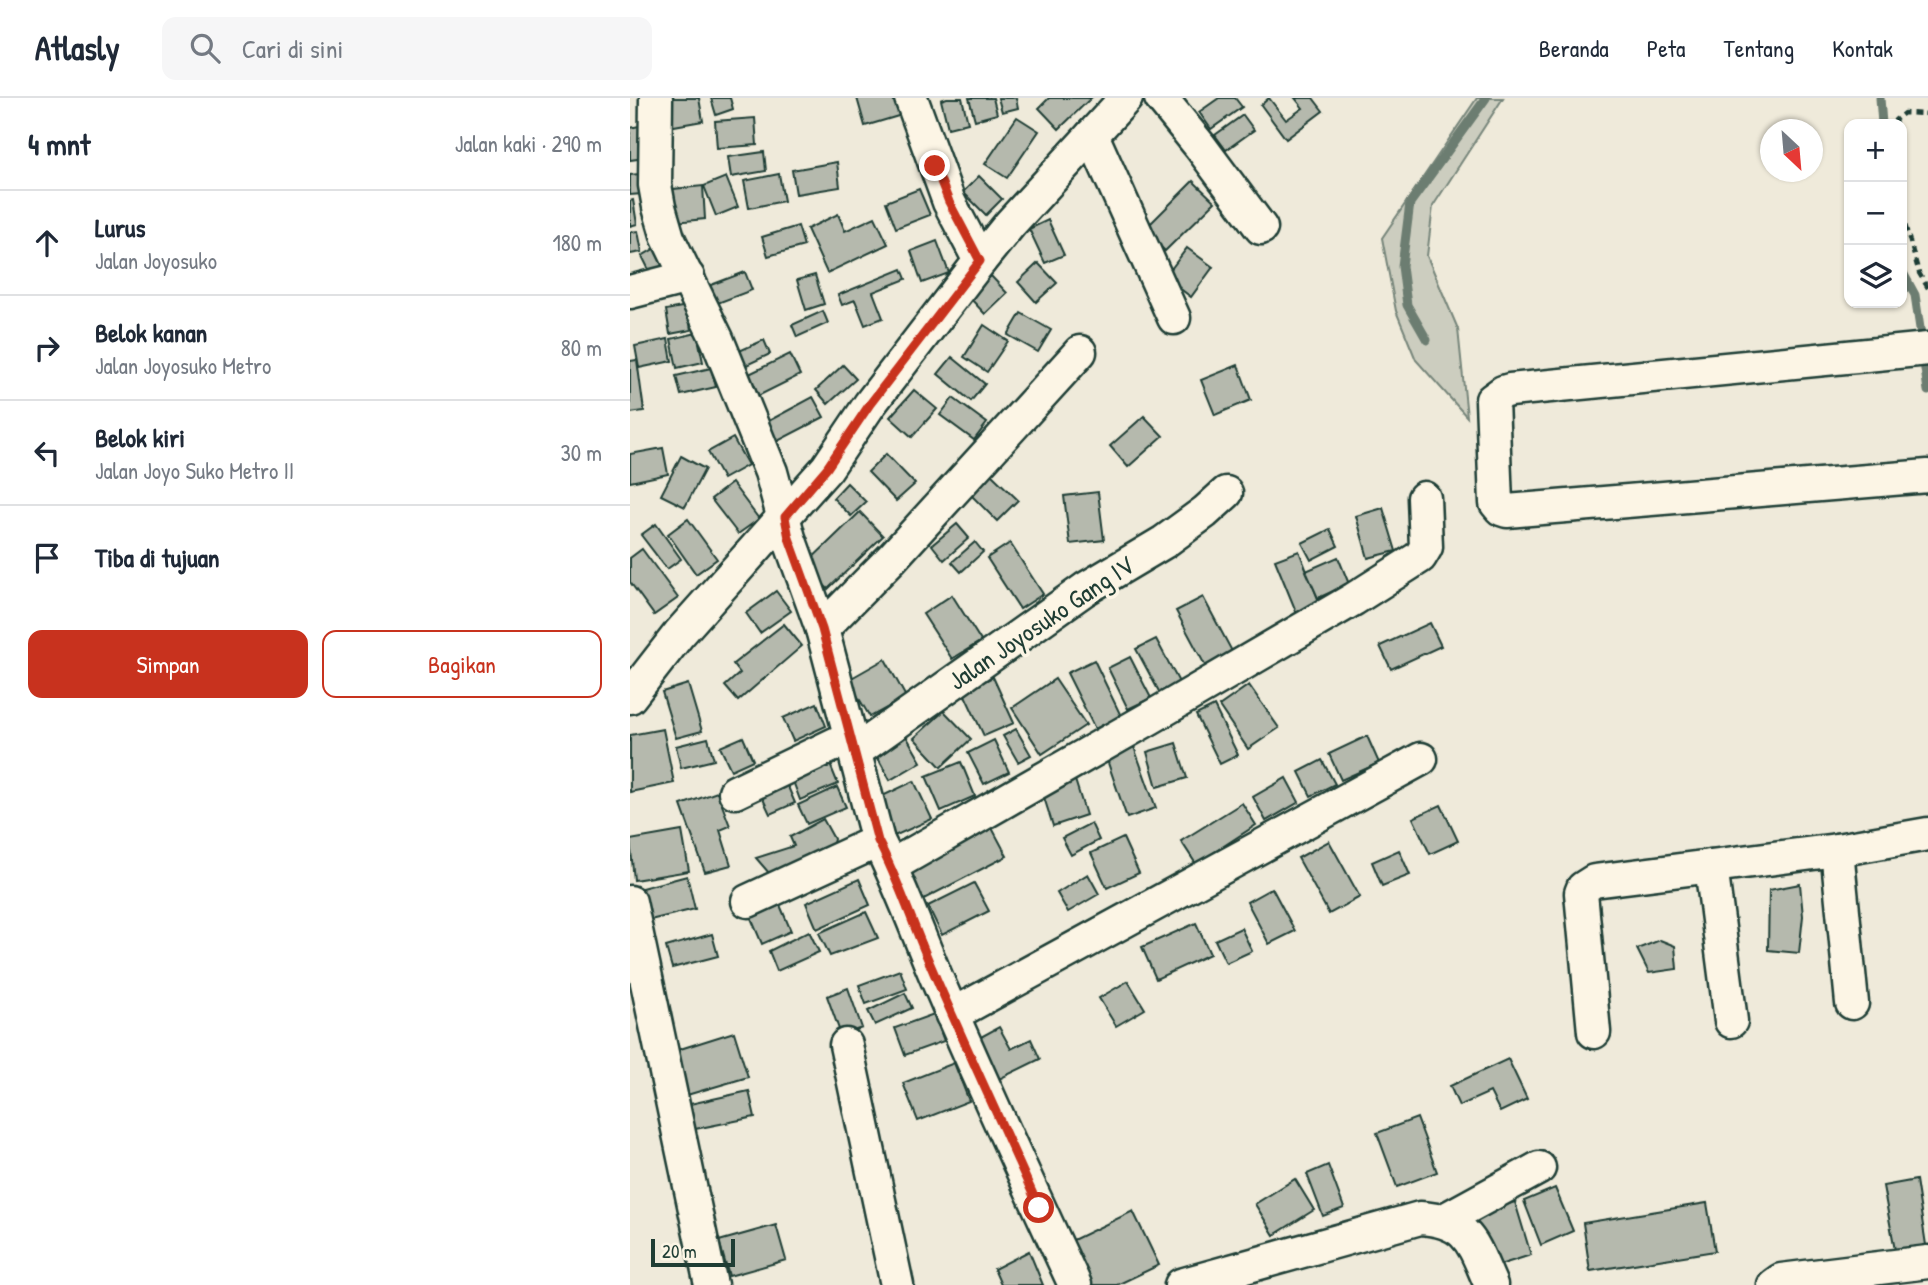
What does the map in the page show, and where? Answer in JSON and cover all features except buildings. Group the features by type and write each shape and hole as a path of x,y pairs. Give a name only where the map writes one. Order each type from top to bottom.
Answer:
{"street":[{"path":"656,98 655,185 668,238 739,390 771,472 789,538 822,629 852,744 885,853 952,1015 1075,1285"},
{"path":"911,98 949,202 980,261"},
{"path":"630,697 678,634 827,468 870,404 980,261 1126,98"},
{"path":"1161,98 1261,228"},
{"path":"1091,135 1174,318"},
{"path":"630,292 688,277"},
{"path":"1928,349 1510,390 1503,391 1492,400 1496,503 1507,510 1928,476"},
{"path":"822,629 1080,352"},
{"name":"Jalan Joyosuko Gang IV","path":"735,792 852,744 1085,589 1164,542 1226,493"},
{"path":"748,901 885,853 1150,719 1354,599 1420,557 1426,547 1424,498"},
{"path":"952,1015 1420,760"},
{"path":"1594,1032 1581,893 1583,888 1594,881 1837,850 1928,834"},
{"path":"1837,850 1852,1003"},
{"path":"1711,866 1731,1021"},
{"path":"630,902 711,1285"},
{"path":"846,1045 897,1285"},
{"path":"1444,1220 1539,1168"},
{"path":"1181,1285 1420,1218 1444,1220 1463,1230 1474,1246 1490,1285"},
{"path":"1774,1285 1781,1280 1928,1262"}],"path":[{"path":"1896,119 1904,113 1928,114"},
{"path":"1907,231 1919,273 1928,288"}],"shaded area":[{"path":"1477,98 1503,98 1433,206 1427,256 1458,329 1467,417 1416,360 1396,311 1382,238"}],"waterway":[{"path":"1427,340 1407,305 1402,266 1410,203 1486,98"},
{"path":"1880,98 1882,119"},
{"path":"1907,280 1915,295 1921,335"},
{"path":"1924,362 1928,391"}],"route":[{"path":"935,166 949,202 980,261 870,404 827,468 785,517 803,581 822,629 878,841 891,866 952,1015 1039,1208"}]}
